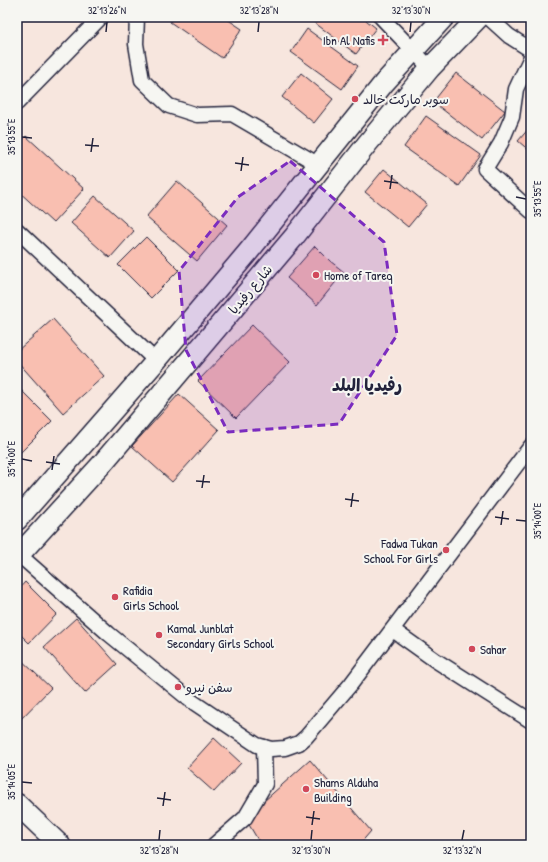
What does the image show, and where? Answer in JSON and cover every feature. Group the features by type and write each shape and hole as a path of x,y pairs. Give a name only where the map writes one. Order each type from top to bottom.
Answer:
{"main road":[{"name":"شارع رفيديا","path":"17,520 156,361 319,166 384,83 444,17"},
{"name":"شارع رفيديا","path":"18,555 106,459 294,237 367,144 430,68 479,17"},
{"path":"17,804 60,845"},
{"path":"17,823 40,845"}],"street":[{"path":"17,103 101,17"},
{"path":"137,17 136,44 142,80 170,106 197,116 232,114 319,166"},
{"path":"381,17 430,68"},
{"path":"488,17 509,36 531,50"},
{"path":"531,57 516,89 512,117 501,143 485,169 531,211"},
{"path":"17,230 156,361"},
{"path":"18,555 109,634 190,700 257,745 264,748 285,748 299,743 306,737 351,684 531,446"},
{"path":"393,630 435,660 531,721"},
{"path":"214,845 245,818 265,784 264,748"}],"highlighted area":[{"path":"290,161 384,242 397,335 339,424 228,432 186,350 179,271 238,197"}],"building":[{"path":"173,17 224,17 242,29 222,58 170,22"},
{"path":"307,17 362,17 376,28 356,54"},
{"path":"307,29 358,66 342,89 291,52"},
{"path":"301,73 333,99 314,123 282,97"},
{"path":"456,73 505,111 482,140 433,102"},
{"path":"426,116 481,155 459,186 404,147"},
{"path":"531,126 531,152 518,141"},
{"path":"26,136 84,189 53,223 17,190 17,146"},
{"path":"384,169 427,204 408,227 365,192"},
{"path":"177,181 227,225 197,261 146,217"},
{"path":"95,196 134,231 110,258 71,223"},
{"path":"146,237 179,270 151,298 118,265"},
{"name":"Home of Tareq","path":"315,246 344,272 317,305 287,278"},
{"path":"53,319 104,376 63,413 17,361 17,351"},
{"path":"252,325 290,362 236,418 198,381"},
{"path":"20,389 52,421 17,456 17,392"},
{"path":"179,394 219,430 172,482 132,446"},
{"path":"25,582 57,614 29,643 17,631 17,591"},
{"path":"76,618 117,664 85,693 44,647"},
{"path":"17,656 51,688 17,723"},
{"path":"214,738 241,763 214,792 187,768"},
{"name":"Shams Alduha Building","path":"310,760 371,831 359,845 261,845 245,818"}],"place":[{"name":"Ibn Al Nafis","path":"383,40"},
{"name":"سوبر مارکت خالد","path":"355,99"},
{"name":"Home of Tareq","path":"316,275"},
{"name":"Fadwa Tukan School For Girls","path":"446,550"},
{"name":"Rafidia Girls School","path":"115,597"},
{"name":"Kamal Junblat Secondary Girls School","path":"159,635"},
{"name":"Sahar","path":"472,649"},
{"name":"سفن نيرو","path":"178,687"},
{"name":"Shams Alduha Building","path":"306,789"}],"district":[{"name":"رفيديا البلد","path":"367,385"}]}
